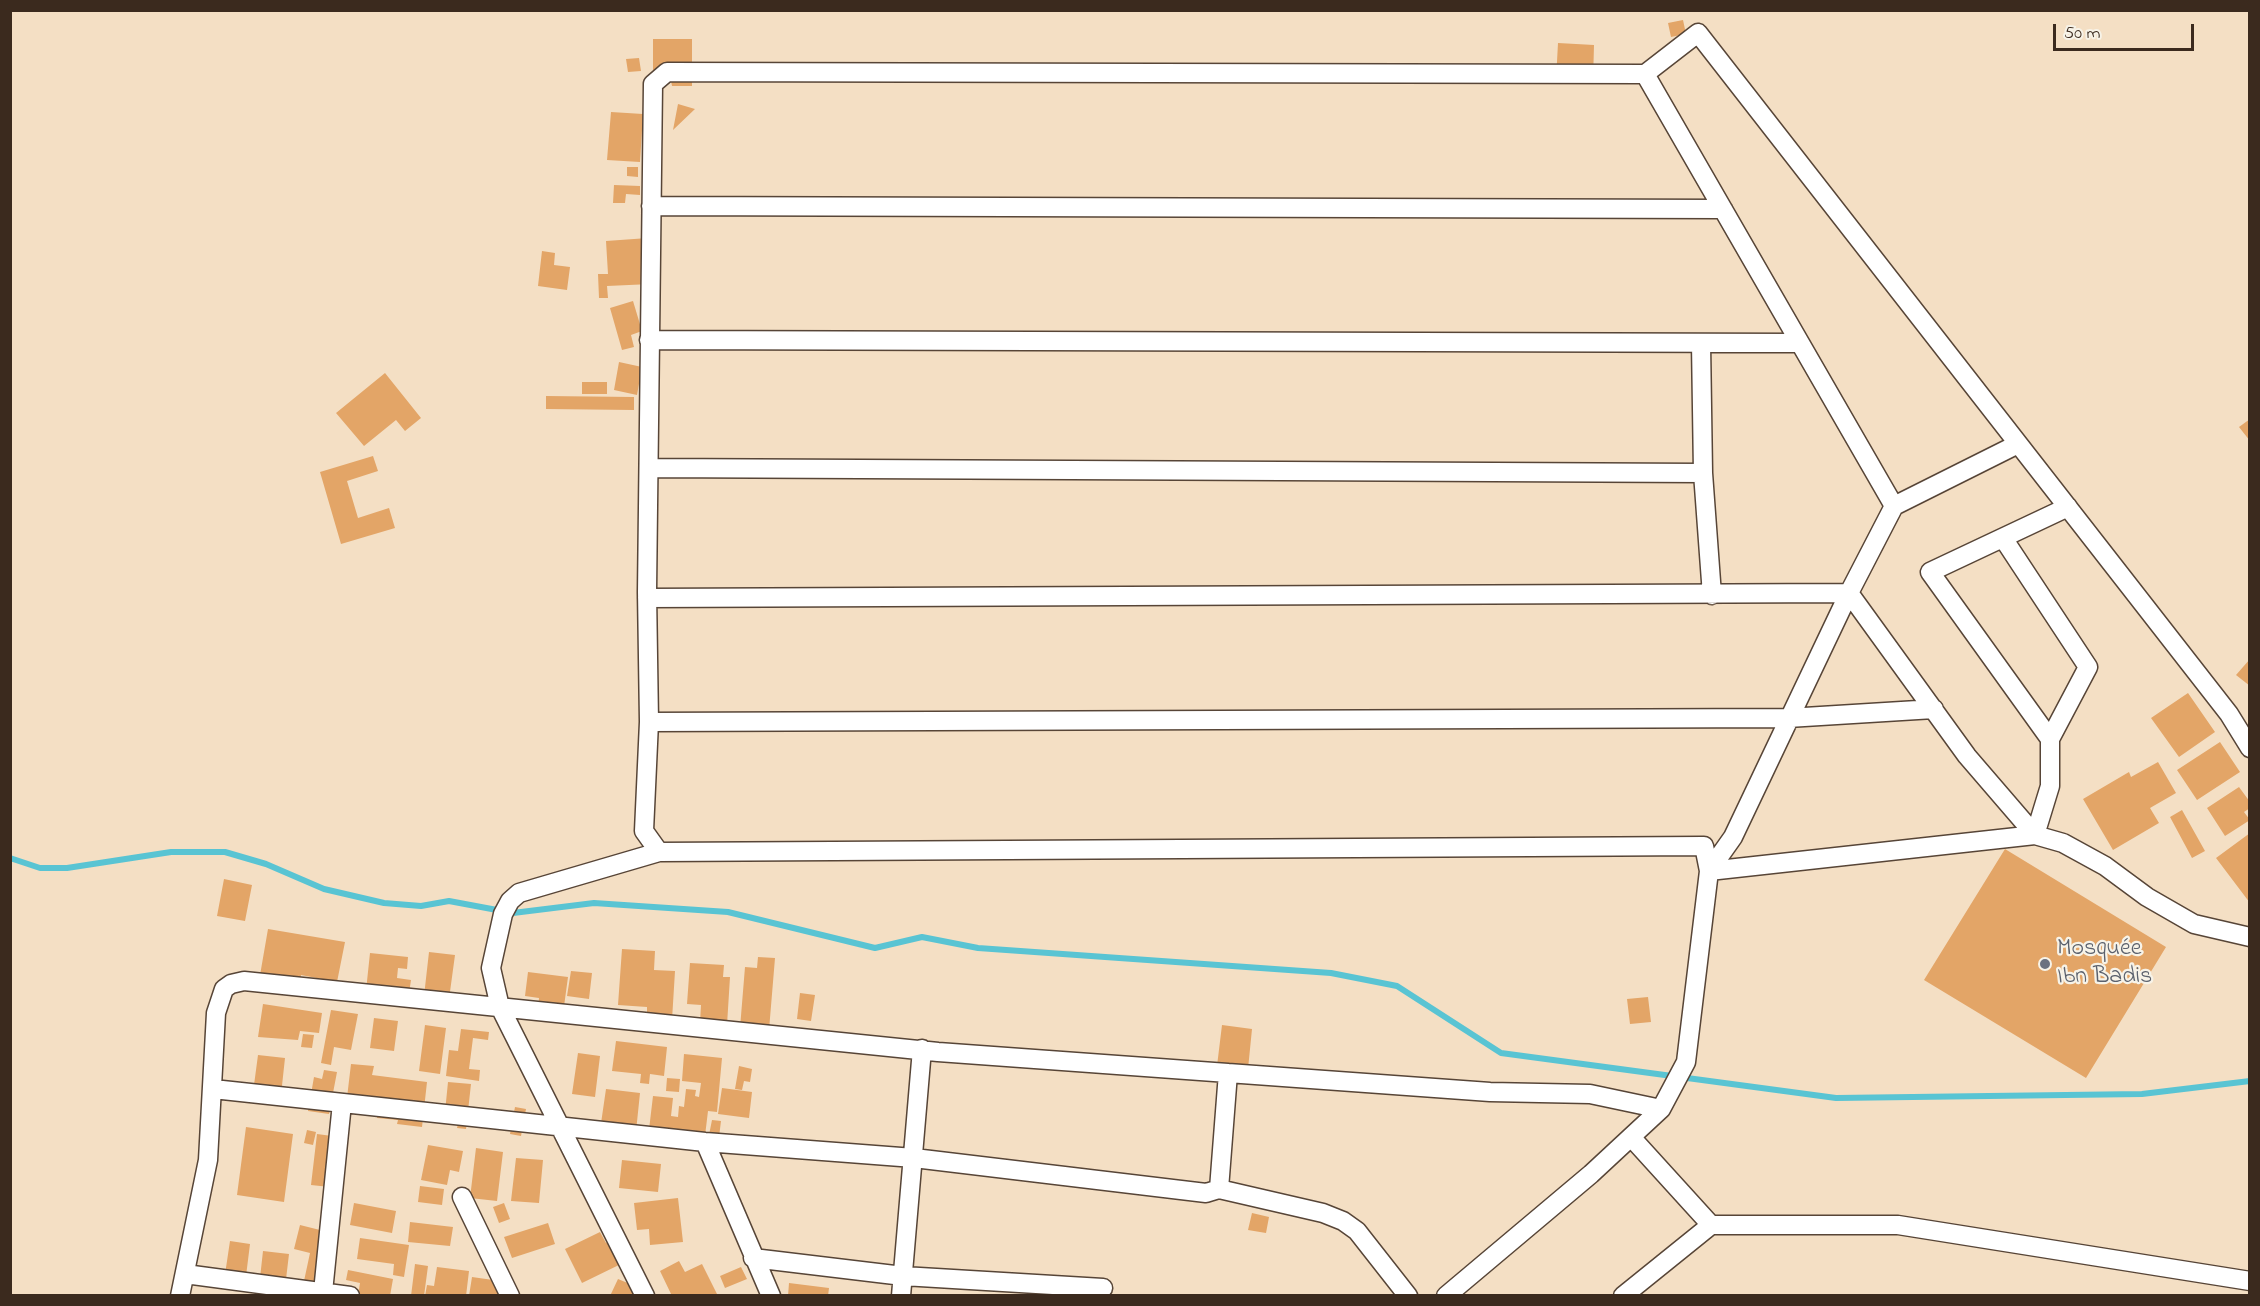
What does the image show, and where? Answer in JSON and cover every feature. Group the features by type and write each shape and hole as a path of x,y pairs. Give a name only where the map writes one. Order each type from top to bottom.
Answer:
{"street":[{"path":"659,852 644,831 649,722 647,598 650,468 649,340 653,84 667,72 1645,74 1698,33 2018,444 2242,719 2250,748"},
{"path":"1645,74 1894,506"},
{"path":"651,206 1723,209"},
{"path":"649,340 1800,343"},
{"path":"1701,342 1703,473 1712,596"},
{"path":"1709,871 1733,837 1788,718 1894,506 2018,444"},
{"path":"650,468 1703,473"},
{"path":"2050,739 1930,572 2068,507"},
{"path":"2003,538 2088,667 2050,739 2050,786 2036,835"},
{"path":"647,598 1712,596 1849,593"},
{"path":"1849,593 1967,756 2036,835"},
{"path":"649,722 1788,718 1934,709"},
{"path":"1709,871 2036,835 2063,843 2105,866 2147,897 2194,924 2250,937"},
{"path":"645,1296 500,1007 491,968 503,914 510,901 519,892 659,852 1704,846 1709,871 1686,1062 1662,1109 1446,1296"},
{"path":"180,1296 208,1160 216,1013 219,997 231,984 244,981 922,1049 1490,1092 1590,1094 1662,1109"},
{"path":"901,1296 922,1049"},
{"path":"1218,1189 1227,1073"},
{"path":"213,1089 705,1142 914,1158 1206,1193 1218,1189 1323,1213 1343,1221 1357,1231 1408,1296"},
{"path":"323,1293 342,1103"},
{"path":"1631,1137 1711,1225"},
{"path":"705,1142 771,1296"},
{"path":"462,1197 510,1296"},
{"path":"1623,1296 1711,1225 1898,1225 2250,1281"},
{"path":"753,1258 1036,1291 1103,1288"},
{"path":"185,1274 350,1296"}],"building":[{"path":"1683,20 1686,34 1671,37 1668,23"},
{"path":"653,39 692,39 692,86 672,86 671,81 653,81"},
{"path":"1558,43 1594,45 1593,82 1556,80"},
{"path":"639,58 641,71 628,72 626,59"},
{"path":"678,104 695,109 673,130"},
{"path":"611,112 643,114 640,162 607,160"},
{"path":"627,167 638,167 638,177 627,176"},
{"path":"614,185 640,186 640,195 626,194 625,203 613,203"},
{"path":"648,238 651,284 607,286 608,298 599,298 598,274 608,274 606,241"},
{"path":"542,251 555,253 554,265 570,267 567,290 538,286"},
{"path":"633,301 642,331 631,335 634,347 622,350 610,308"},
{"path":"619,362 642,367 637,395 614,390"},
{"path":"385,373 421,418 405,431 396,420 364,446 336,413"},
{"path":"582,382 607,382 607,394 582,394"},
{"path":"546,396 634,397 634,410 546,409"},
{"path":"2250,419 2250,441 2239,427"},
{"path":"373,456 378,471 347,481 358,518 389,508 395,528 341,544 320,472"},
{"path":"2250,659 2250,686 2236,675"},
{"path":"2188,693 2215,732 2179,757 2151,718"},
{"path":"2220,742 2240,772 2197,800 2177,770"},
{"path":"2158,762 2176,793 2150,808 2159,823 2113,850 2083,799 2129,772 2131,777"},
{"path":"2239,787 2250,802 2250,808 2244,812 2250,820 2225,836 2207,808"},
{"path":"2182,810 2205,851 2192,858 2170,817"},
{"path":"2250,833 2250,903 2216,858"},
{"name":"Mosquée Ibn Badis","path":"2005,849 2166,947 2086,1078 1924,980"},
{"path":"224,879 252,885 245,921 217,916"},
{"path":"268,929 345,942 337,982 301,975 299,988 259,981"},
{"path":"622,949 655,951 654,970 675,971 672,1020 647,1019 647,1007 618,1005"},
{"path":"429,952 455,955 449,999 424,996"},
{"path":"370,953 408,957 407,969 398,968 397,978 411,980 408,1000 365,1000"},
{"path":"758,957 775,958 769,1030 740,1028 745,967 757,968"},
{"path":"690,963 724,965 723,977 730,977 727,1025 700,1023 701,1005 687,1004"},
{"path":"571,971 592,973 589,999 567,996"},
{"path":"528,972 568,977 562,1021 538,1009 539,998 525,996"},
{"path":"800,993 815,995 811,1021 797,1019"},
{"path":"1648,997 1651,1022 1630,1024 1627,999"},
{"path":"263,1004 322,1013 319,1033 300,1031 298,1040 258,1037"},
{"path":"331,1010 358,1014 351,1050 334,1047 331,1065 321,1063"},
{"path":"374,1018 398,1021 394,1051 370,1048"},
{"path":"425,1025 446,1028 440,1074 419,1071"},
{"path":"1222,1025 1252,1029 1248,1069 1217,1066"},
{"path":"461,1029 489,1032 488,1040 473,1038 469,1069 480,1070 479,1081 446,1076 449,1050 458,1051"},
{"path":"303,1034 314,1035 312,1048 301,1047"},
{"path":"616,1041 667,1047 664,1076 650,1074 649,1084 640,1083 641,1074 612,1071"},
{"path":"578,1053 600,1056 595,1097 572,1094"},
{"path":"684,1054 722,1058 717,1112 708,1111 704,1144 648,1138 653,1096 673,1098 671,1116 678,1117 679,1106 684,1107 686,1089 696,1090 695,1096 699,1097 701,1083 682,1081"},
{"path":"258,1055 285,1058 280,1104 252,1100"},
{"path":"351,1064 374,1066 372,1075 427,1082 422,1127 397,1124 398,1120 377,1118 378,1109 346,1106"},
{"path":"739,1066 752,1069 750,1082 744,1081 742,1090 735,1089"},
{"path":"324,1070 337,1072 329,1114 308,1111 314,1077 322,1079"},
{"path":"667,1078 680,1079 679,1092 666,1091"},
{"path":"448,1082 471,1084 466,1129 457,1128 458,1124 444,1122"},
{"path":"722,1088 752,1092 749,1118 718,1114"},
{"path":"606,1089 640,1093 635,1141 599,1137"},
{"path":"515,1107 526,1109 521,1136 510,1134"},
{"path":"712,1120 721,1121 719,1137 709,1135"},
{"path":"246,1127 293,1134 284,1202 237,1195"},
{"path":"307,1130 316,1132 313,1145 304,1143"},
{"path":"317,1134 332,1136 339,1188 311,1185"},
{"path":"428,1145 463,1151 459,1172 450,1170 447,1185 421,1180"},
{"path":"476,1148 503,1152 497,1201 470,1198"},
{"path":"516,1158 543,1160 539,1203 511,1201"},
{"path":"622,1160 661,1164 658,1192 619,1188"},
{"path":"420,1186 444,1189 442,1205 418,1202"},
{"path":"678,1198 683,1242 650,1245 649,1229 637,1230 634,1203"},
{"path":"354,1203 396,1211 392,1233 350,1225"},
{"path":"504,1203 510,1219 499,1223 493,1207"},
{"path":"1252,1213 1269,1217 1266,1233 1248,1230"},
{"path":"410,1222 453,1227 450,1246 408,1242"},
{"path":"548,1223 555,1244 512,1258 504,1237"},
{"path":"300,1225 332,1233 319,1284 304,1281 310,1253 294,1249"},
{"path":"600,1232 606,1243 612,1240 623,1263 582,1283 565,1249"},
{"path":"360,1238 409,1245 404,1277 393,1275 394,1264 357,1259"},
{"path":"230,1241 250,1244 245,1284 224,1281"},
{"path":"263,1251 289,1254 284,1296 258,1296"},
{"path":"679,1261 685,1272 702,1264 718,1296 672,1296 660,1271"},
{"path":"415,1264 428,1266 424,1296 411,1296"},
{"path":"437,1267 469,1271 466,1296 425,1296 427,1285 434,1286"},
{"path":"741,1267 747,1279 725,1288 720,1276"},
{"path":"348,1270 393,1279 390,1296 358,1296 360,1283 346,1280"},
{"path":"472,1277 500,1281 498,1296 469,1296"},
{"path":"618,1279 642,1289 639,1296 610,1296"},
{"path":"789,1283 829,1288 828,1296 788,1296"}],"waterway":[{"path":"10,858 40,868 67,868 171,852 225,852 266,864 324,889 384,903 421,906 449,901 513,913 594,903 728,912 875,948 922,937 978,948 1331,973 1397,986 1501,1053 1836,1098 2142,1094 2250,1081"}],"place":[{"name":"Mosquée Ibn Badis","path":"2045,964"}]}
